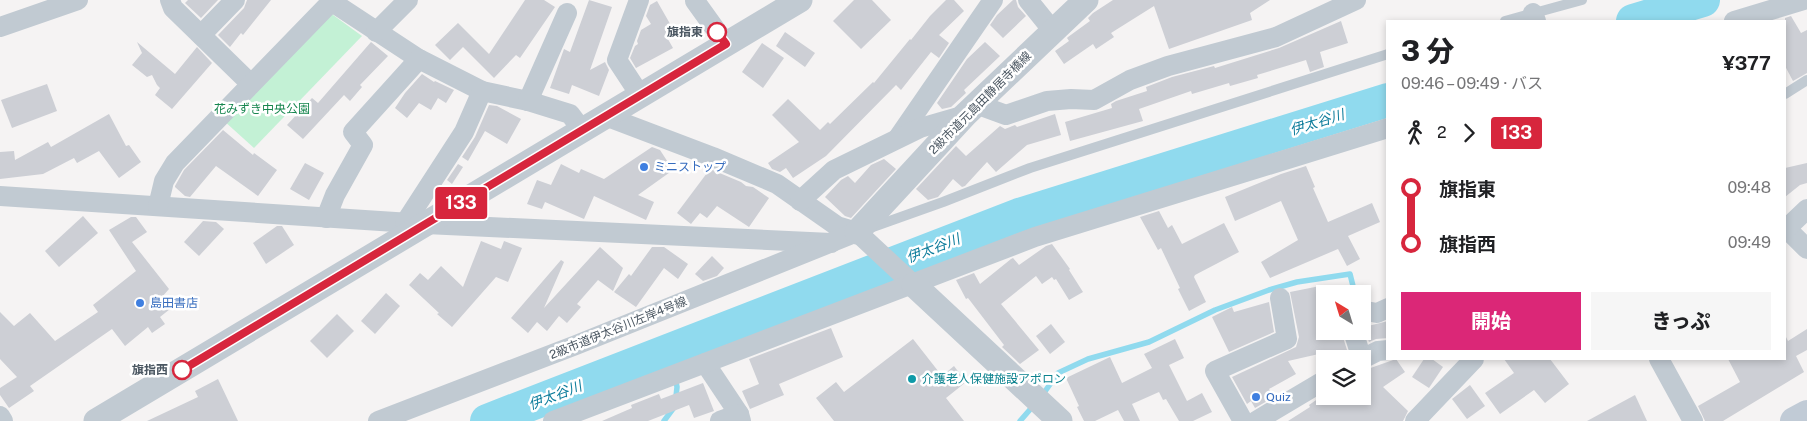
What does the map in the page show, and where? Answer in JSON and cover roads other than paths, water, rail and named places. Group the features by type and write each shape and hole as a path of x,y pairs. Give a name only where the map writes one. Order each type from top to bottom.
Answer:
{"main road":[{"path":"1794,421 1807,414"}],"street":[{"path":"0,26 78,0"},
{"path":"170,0 173,8 251,84"},
{"path":"201,35 234,0"},
{"path":"376,32 408,0"},
{"path":"639,0 617,60 640,95"},
{"path":"696,0 726,44"},
{"path":"96,421 415,223 582,130 800,0"},
{"path":"897,140 993,0"},
{"path":"1028,0 1053,31"},
{"name":"2級市道元島田静居寺橋線","path":"860,235 970,110 1086,0"},
{"path":"800,201 834,170 920,128 970,110 1006,115 1047,101 1070,99 1094,100 1130,80 1168,66 1276,38 1356,0"},
{"path":"1737,20 1804,0"},
{"path":"158,206 164,181 175,163 330,1 419,59 482,91 528,101 570,114 582,130"},
{"path":"528,101 567,13"},
{"path":"326,218 334,195 362,145 353,132 419,59"},
{"path":"415,223 464,132 482,91"},
{"path":"605,116 713,157 777,184 837,226 860,235 1060,421"},
{"path":"553,421 911,282 1036,237 1386,129"},
{"path":"0,213 10,197 415,223 831,243"},
{"path":"1807,209 1786,227 1807,249"},
{"name":"2級市道伊太谷川左岸4号線","path":"378,421 576,345 831,243 860,235"},
{"path":"1243,421 1215,372 1287,338 1280,298"},
{"path":"1371,312 1377,313 1386,309"},
{"path":"1371,355 1386,350"},
{"path":"1415,421 1473,360"},
{"path":"1660,360 1693,421"},
{"path":"705,363 740,418 720,421"},
{"path":"1256,421 1316,385"},
{"path":"0,416 3,421"}],"lane":[{"path":"1512,20 1535,17 1582,0"},
{"path":"860,235 1030,168 1386,55"},
{"path":"1786,93 1807,80"}],"waterway":[{"name":"伊太谷川","path":"1636,20 1703,0"},
{"name":"伊太谷川","path":"487,421 1019,215 1386,101"},
{"path":"1041,397 1058,373 1088,359 1149,342 1215,310 1269,290 1297,282 1350,274 1353,285"},
{"path":"664,421 675,406 677,387 670,351"},
{"path":"1020,421 1034,405"}],"place":[{"name":"旗指東","path":"717,32"},
{"name":"ミニストップ","path":"644,167"},
{"name":"島田書店","path":"140,303"},
{"name":"旗指西","path":"182,370"},
{"name":"介護老人保健施設アポロン","path":"912,379"},
{"name":"Quiz","path":"1256,397"}],"park label":[{"name":"花みずき中央公園","path":"262,109"}]}
